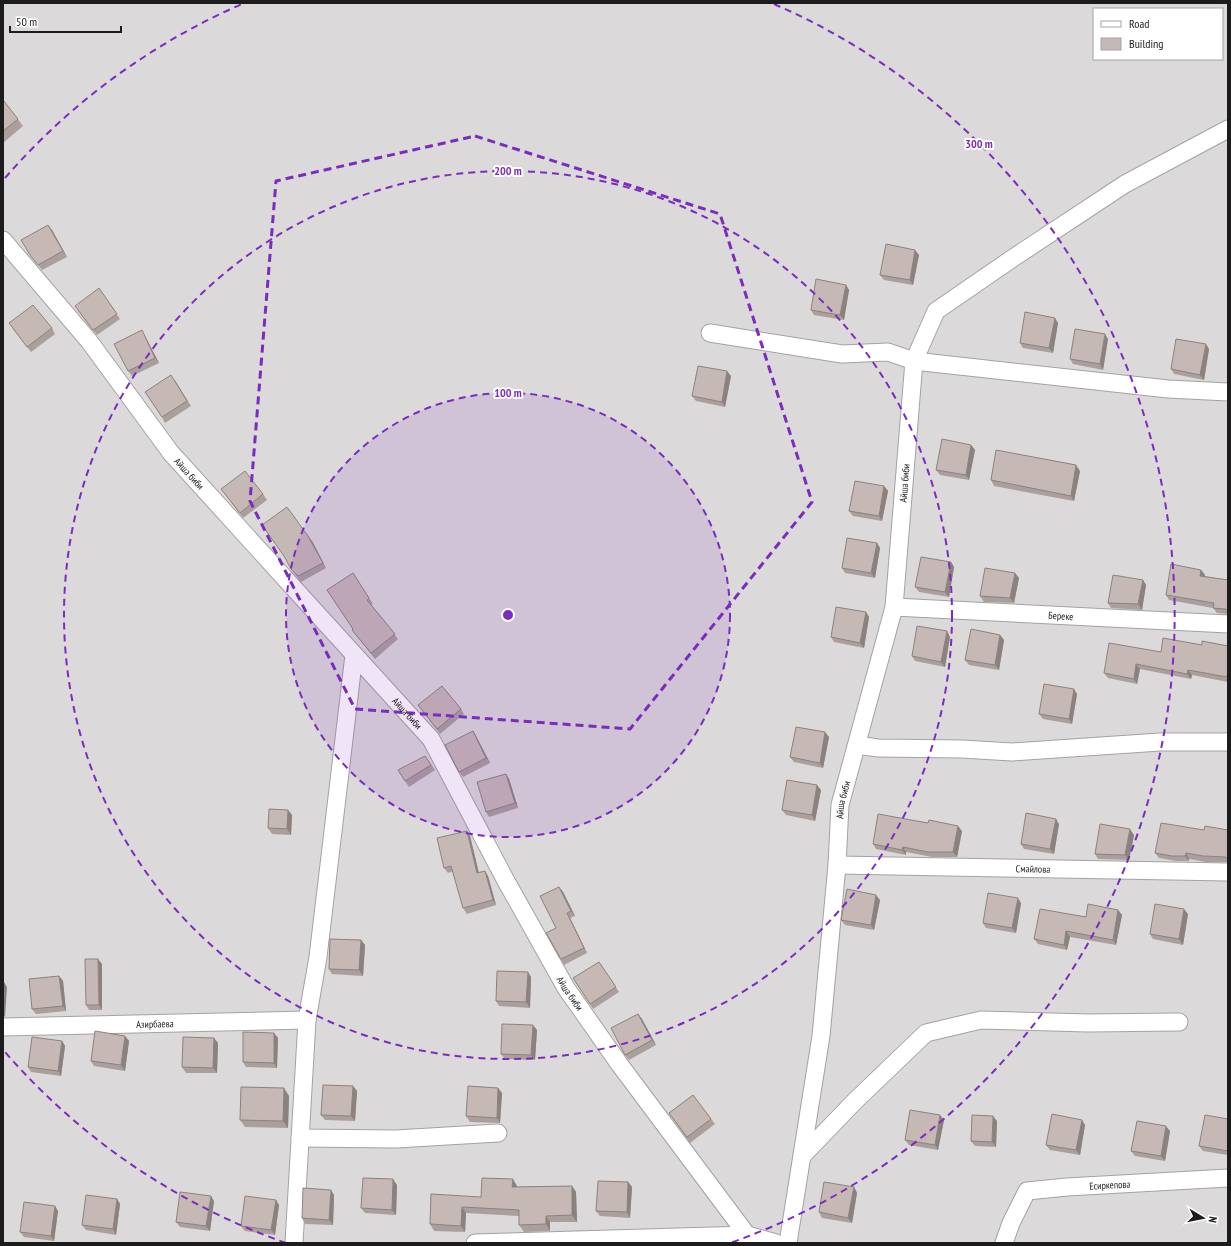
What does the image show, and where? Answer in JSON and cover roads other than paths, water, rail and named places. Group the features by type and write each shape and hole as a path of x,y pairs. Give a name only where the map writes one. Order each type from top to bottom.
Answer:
{"street":[{"name":"Айша биби","path":"788,1243 821,1036 837,865 840,805 894,607 914,361 936,311 1012,258 1125,184 1228,129"},
{"name":"Айша биби","path":"3,240 89,341 172,454 431,740 506,881 566,988 620,1065 746,1235"},
{"path":"710,333 842,354 888,352 914,361 1168,389 1228,392"},
{"name":"Береке","path":"894,607 1228,624"},
{"path":"294,1243 307,1020 318,957 354,655"},
{"path":"857,744 878,748 962,749 1012,752 1160,742 1228,742"},
{"name":"Смайлова","path":"837,865 1228,872"},
{"name":"Азирбаева","path":"3,1028 307,1020"},
{"path":"802,1156 855,1101 926,1033 981,1020 1088,1023 1179,1022"},
{"path":"300,1138 396,1139 498,1133"},
{"name":"Есиркепова","path":"1004,1243 1011,1223 1027,1191 1067,1187 1228,1178"},
{"path":"475,1243 746,1235 776,1243"}]}
